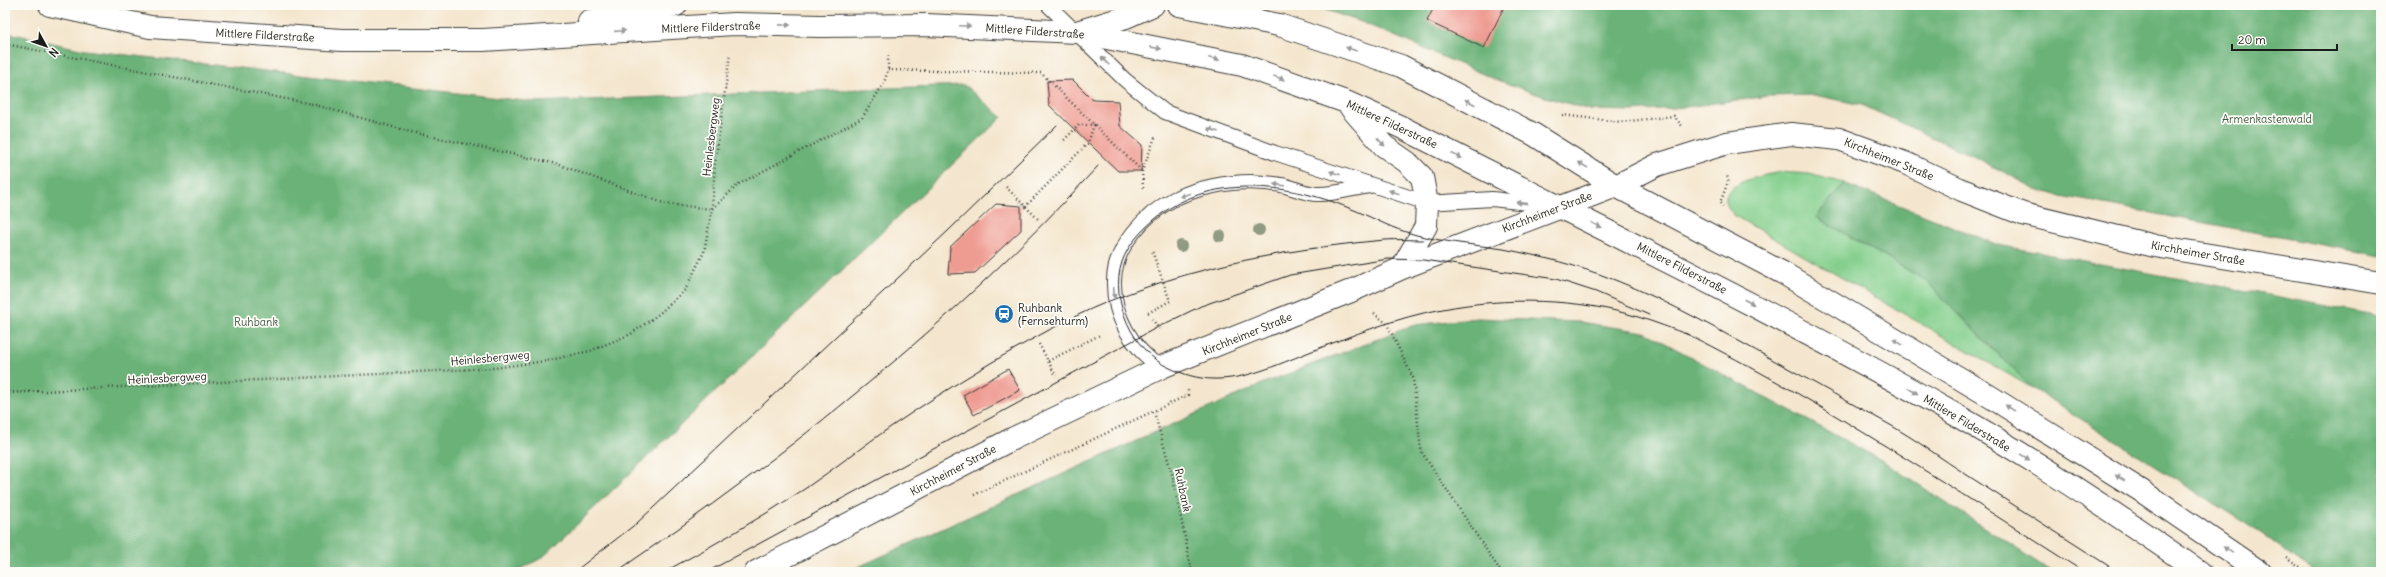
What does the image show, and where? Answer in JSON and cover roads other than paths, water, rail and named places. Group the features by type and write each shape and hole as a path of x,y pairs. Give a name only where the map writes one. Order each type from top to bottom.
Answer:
{"main road":[{"name":"Mittlere Filderstraße","path":"50,5 150,27 342,40 483,40 734,24 828,26 926,25 1077,32 1242,65 1346,102 1401,127 1759,307 1958,416 2120,516 2200,572"},
{"name":"Mittlere Filderstraße","path":"483,40 676,5"},
{"path":"1077,32 1126,17 1153,5"},
{"path":"1179,5 1279,25 1401,66 1533,134 1616,186 1783,273 1980,390 2140,490 2260,572"},
{"path":"1346,102 1384,146 1408,162 1422,177 1427,203 1426,226 1402,268"},
{"name":"Kirchheimer Straße","path":"756,572 1014,438 1161,368 1351,291 1402,268 1616,186 1657,165 1727,143 1791,134 1839,139 1905,164 1962,190 2023,214 2155,246 2381,283"}],"lane":[{"path":"1048,5 1125,80 1165,112 1275,153 1427,203 1492,200 1561,207"},
{"path":"1161,368 1145,357 1133,341 1122,324 1115,300 1115,266 1130,236 1144,220 1174,199 1222,185 1250,182 1281,185 1318,194 1372,185"}],"tram line":[{"path":"574,572 637,523 948,231 1057,125"},
{"path":"616,572 745,480 808,432 869,382 929,331 987,278 1044,223 1098,166"},
{"path":"1689,335 1638,317 1591,306 1541,301 1516,301 1467,305 1426,312 1391,322 1261,371 1225,379 1208,379 1191,376 1170,368 1157,361 1145,350 1128,324 1122,308 1119,292 1119,277 1122,262 1135,239 1154,220 1175,205 1198,195 1223,189 1248,187 1274,188 1325,199 1399,230 1418,235 1503,249 1546,258 1574,266 1615,280 1696,318 1892,426 2118,572"},
{"path":"664,572 754,521 789,499 892,426 982,368 1051,329 1110,301 1147,287 1186,275 1266,256 1346,244 1390,240 1423,240"},
{"path":"707,572 1158,327 1201,306 1290,275 1388,259 1423,260 1556,279 1596,292 1649,315"},
{"path":"1685,333 1737,360 1838,417 1888,447 2084,572"}],"place":[{"name":"Ruhbank (Fernsehturm)","path":"1004,314"}],"park label":[{"name":"Armenkastenwald","path":"2267,119"},
{"name":"Ruhbank","path":"256,322"}]}
